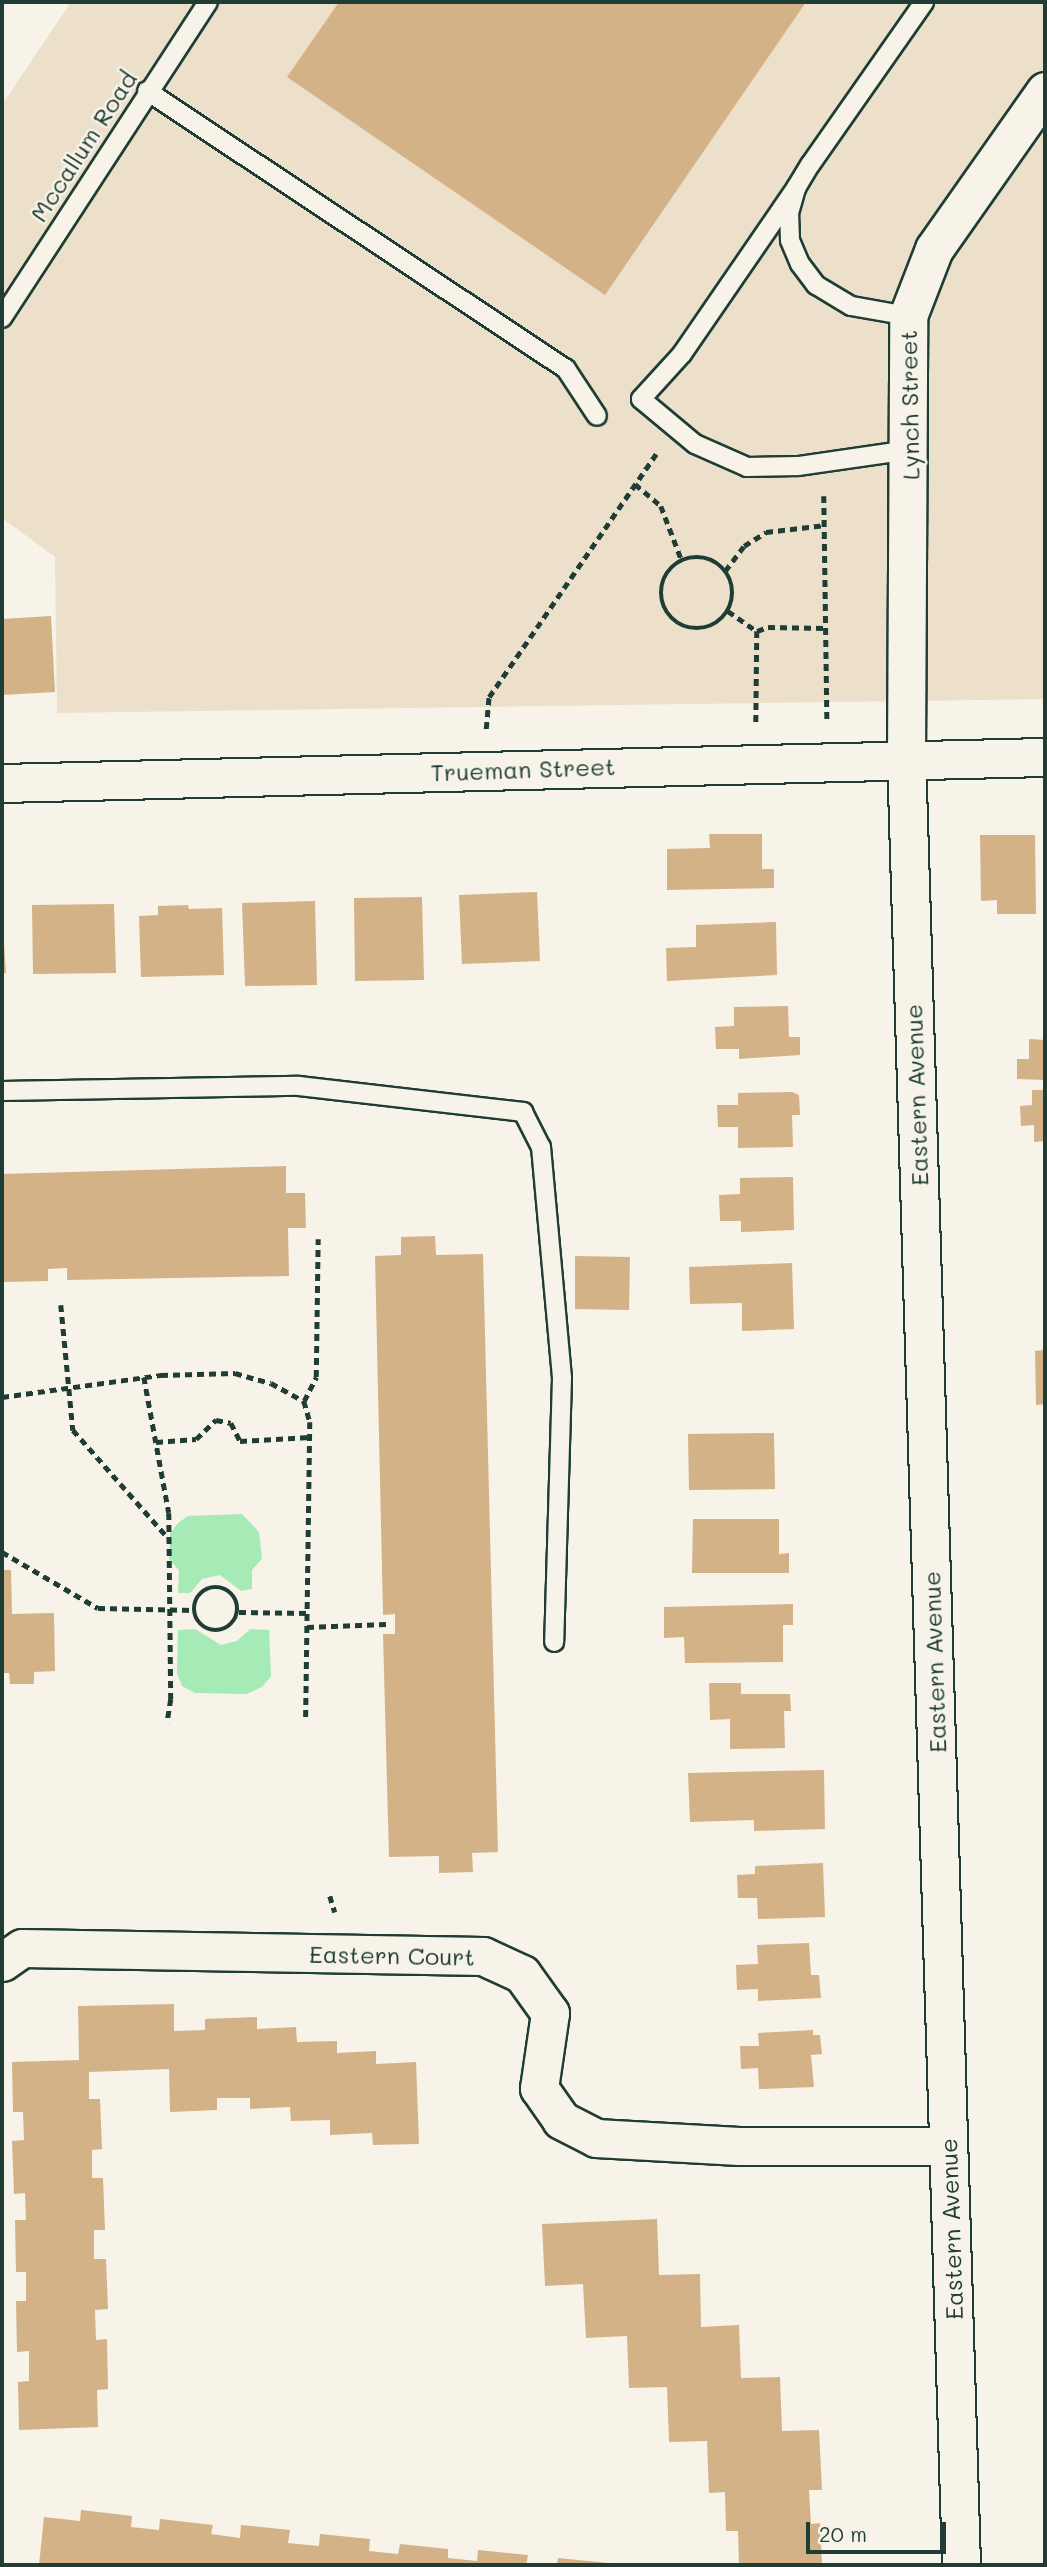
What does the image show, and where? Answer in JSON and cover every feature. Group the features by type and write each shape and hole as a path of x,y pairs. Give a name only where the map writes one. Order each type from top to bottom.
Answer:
{"street":[{"name":"Lynch Street","path":"906,758 908,316 934,249 1045,91"},
{"name":"Trueman Street","path":"2,783 906,758 1045,757"},
{"name":"Eastern Avenue","path":"906,758 961,2565"},
{"name":"Eastern Court","path":"2,1962 22,1948 483,1956 522,1974 550,2013 539,2088 562,2120 596,2137 739,2146 948,2146"}],"lane":[{"name":"Mccallum Road","path":"2,318 146,91 208,2"},
{"path":"909,450 822,464 747,467 695,444 641,399 682,354 924,2"},
{"path":"146,91 566,369 597,416"},
{"path":"796,188 789,213 790,240 800,264 816,285 851,306 908,316"},
{"path":"2,1091 299,1086 523,1112 541,1147 562,1378 554,1642"}],"path":[{"path":"482,770 489,697 674,427"},
{"path":"822,464 827,722 841,721"},
{"path":"635,484 661,506 682,561"},
{"path":"726,571 744,546 766,532 825,525"},
{"path":"702,557 726,571 732,598 728,611 706,628 691,628 667,614 661,587 666,574 682,561 702,557"},
{"path":"728,611 757,631"},
{"path":"757,631 768,627 826,628"},
{"path":"757,631 757,762"},
{"path":"306,1719 310,1437 304,1402 316,1377 317,1239"},
{"path":"61,1304 73,1430 169,1540"},
{"path":"2,1397 144,1377 235,1373 271,1383 304,1402"},
{"path":"144,1377 169,1540 167,1723"},
{"path":"156,1442 196,1439 216,1420 231,1423 240,1441 310,1437"},
{"path":"2,1552 98,1608 194,1610"},
{"path":"219,1586 234,1595 239,1612 230,1627 213,1631 198,1622 194,1610 202,1590 219,1586"},
{"path":"239,1612 308,1613"},
{"path":"307,1627 386,1624"}],"shaded area":[{"path":"71,2 1045,2 1045,699 57,713 55,557 2,518 2,105"}],"green space":[{"path":"242,1514 259,1532 262,1559 252,1570 252,1589 241,1591 220,1575 202,1579 190,1593 178,1593 179,1570 169,1559 170,1534 178,1523 188,1516"},
{"path":"195,1629 221,1645 237,1641 250,1629 269,1630 271,1676 262,1687 246,1694 195,1693 182,1686 177,1673 178,1630"}],"building":[{"path":"339,2 806,2 605,295 287,77"},
{"path":"51,616 55,692 2,695 2,619"},
{"path":"709,834 762,834 762,869 774,869 774,888 667,890 667,849 710,848"},
{"path":"980,835 1035,835 1036,914 997,914 997,900 981,901"},
{"path":"537,892 540,961 462,964 459,895"},
{"path":"422,897 424,980 355,981 354,898"},
{"path":"315,901 317,985 245,986 242,903"},
{"path":"114,904 116,973 33,974 32,905"},
{"path":"188,905 189,909 222,908 224,975 141,977 139,916 158,915 158,906"},
{"path":"2,913 6,973 2,973"},
{"path":"776,922 777,975 667,981 666,948 696,947 696,925"},
{"path":"788,1006 789,1037 800,1037 800,1055 739,1059 739,1049 716,1049 715,1027 734,1026 734,1007"},
{"path":"1029,1039 1045,1040 1045,1080 1017,1079 1017,1059 1029,1059"},
{"path":"1032,1090 1045,1090 1045,1141 1034,1142 1034,1125 1021,1126 1020,1106 1032,1105"},
{"path":"792,1092 799,1095 800,1115 792,1115 793,1147 738,1148 738,1127 718,1127 717,1105 738,1105 738,1093"},
{"path":"286,1166 286,1193 305,1193 306,1228 288,1228 289,1276 67,1280 67,1268 48,1269 48,1281 2,1282 2,1174"},
{"path":"793,1177 794,1230 741,1232 741,1221 720,1221 719,1195 740,1194 740,1178"},
{"path":"435,1236 436,1255 483,1254 498,1852 472,1853 473,1872 439,1873 439,1856 389,1857 383,1634 395,1634 395,1614 383,1615 375,1256 401,1255 401,1237"},
{"path":"575,1256 630,1257 629,1310 575,1309"},
{"path":"792,1263 794,1329 742,1331 742,1303 690,1304 689,1267"},
{"path":"1045,1350 1045,1404 1036,1405 1035,1351"},
{"path":"774,1433 775,1489 689,1490 688,1434"},
{"path":"693,1519 779,1519 779,1554 789,1553 789,1573 692,1573"},
{"path":"2,1570 11,1570 12,1614 54,1613 55,1671 34,1672 34,1684 10,1684 9,1673 2,1673"},
{"path":"793,1604 793,1625 783,1625 783,1662 685,1663 684,1637 664,1638 664,1607"},
{"path":"709,1683 741,1683 741,1694 790,1694 791,1711 784,1711 785,1748 730,1749 730,1719 710,1720"},
{"path":"824,1770 825,1829 754,1831 754,1820 690,1822 688,1773"},
{"path":"823,1863 825,1917 758,1919 757,1898 738,1898 737,1875 755,1874 755,1866"},
{"path":"809,1943 811,1975 819,1975 821,1998 758,2001 758,1989 737,1990 736,1965 758,1964 757,1945"},
{"path":"174,2004 174,2031 205,2030 205,2019 257,2017 257,2029 296,2027 297,2042 337,2041 337,2053 376,2051 376,2064 416,2062 419,2144 373,2145 372,2133 330,2135 330,2120 291,2121 290,2107 250,2109 250,2098 217,2098 217,2110 170,2112 169,2069 89,2072 89,2099 100,2099 102,2149 92,2150 92,2178 103,2178 105,2230 94,2230 94,2259 106,2259 108,2309 95,2310 96,2340 107,2339 108,2389 97,2390 98,2427 19,2430 18,2382 29,2381 29,2351 17,2352 16,2301 26,2301 26,2272 16,2272 15,2220 26,2220 25,2193 14,2194 12,2141 24,2140 23,2112 13,2112 12,2062 79,2060 78,2006"},
{"path":"813,2030 813,2035 820,2035 822,2054 811,2055 814,2087 759,2089 758,2068 741,2069 740,2046 759,2046 758,2033"},
{"path":"657,2219 659,2275 700,2274 701,2327 739,2325 741,2378 780,2377 782,2431 819,2430 822,2490 809,2490 811,2524 820,2523 822,2565 739,2565 738,2531 726,2531 725,2492 709,2493 707,2441 669,2442 667,2387 629,2388 627,2336 586,2338 583,2284 545,2286 542,2224"},
{"path":"81,2510 132,2516 131,2527 159,2530 160,2519 213,2525 211,2534 240,2538 241,2525 290,2530 288,2543 319,2546 320,2534 370,2539 369,2551 398,2554 400,2544 448,2549 448,2558 477,2561 478,2550 528,2555 526,2565 39,2565 44,2517 80,2521"},
{"path":"558,2558 609,2563 609,2565 557,2565"}]}
